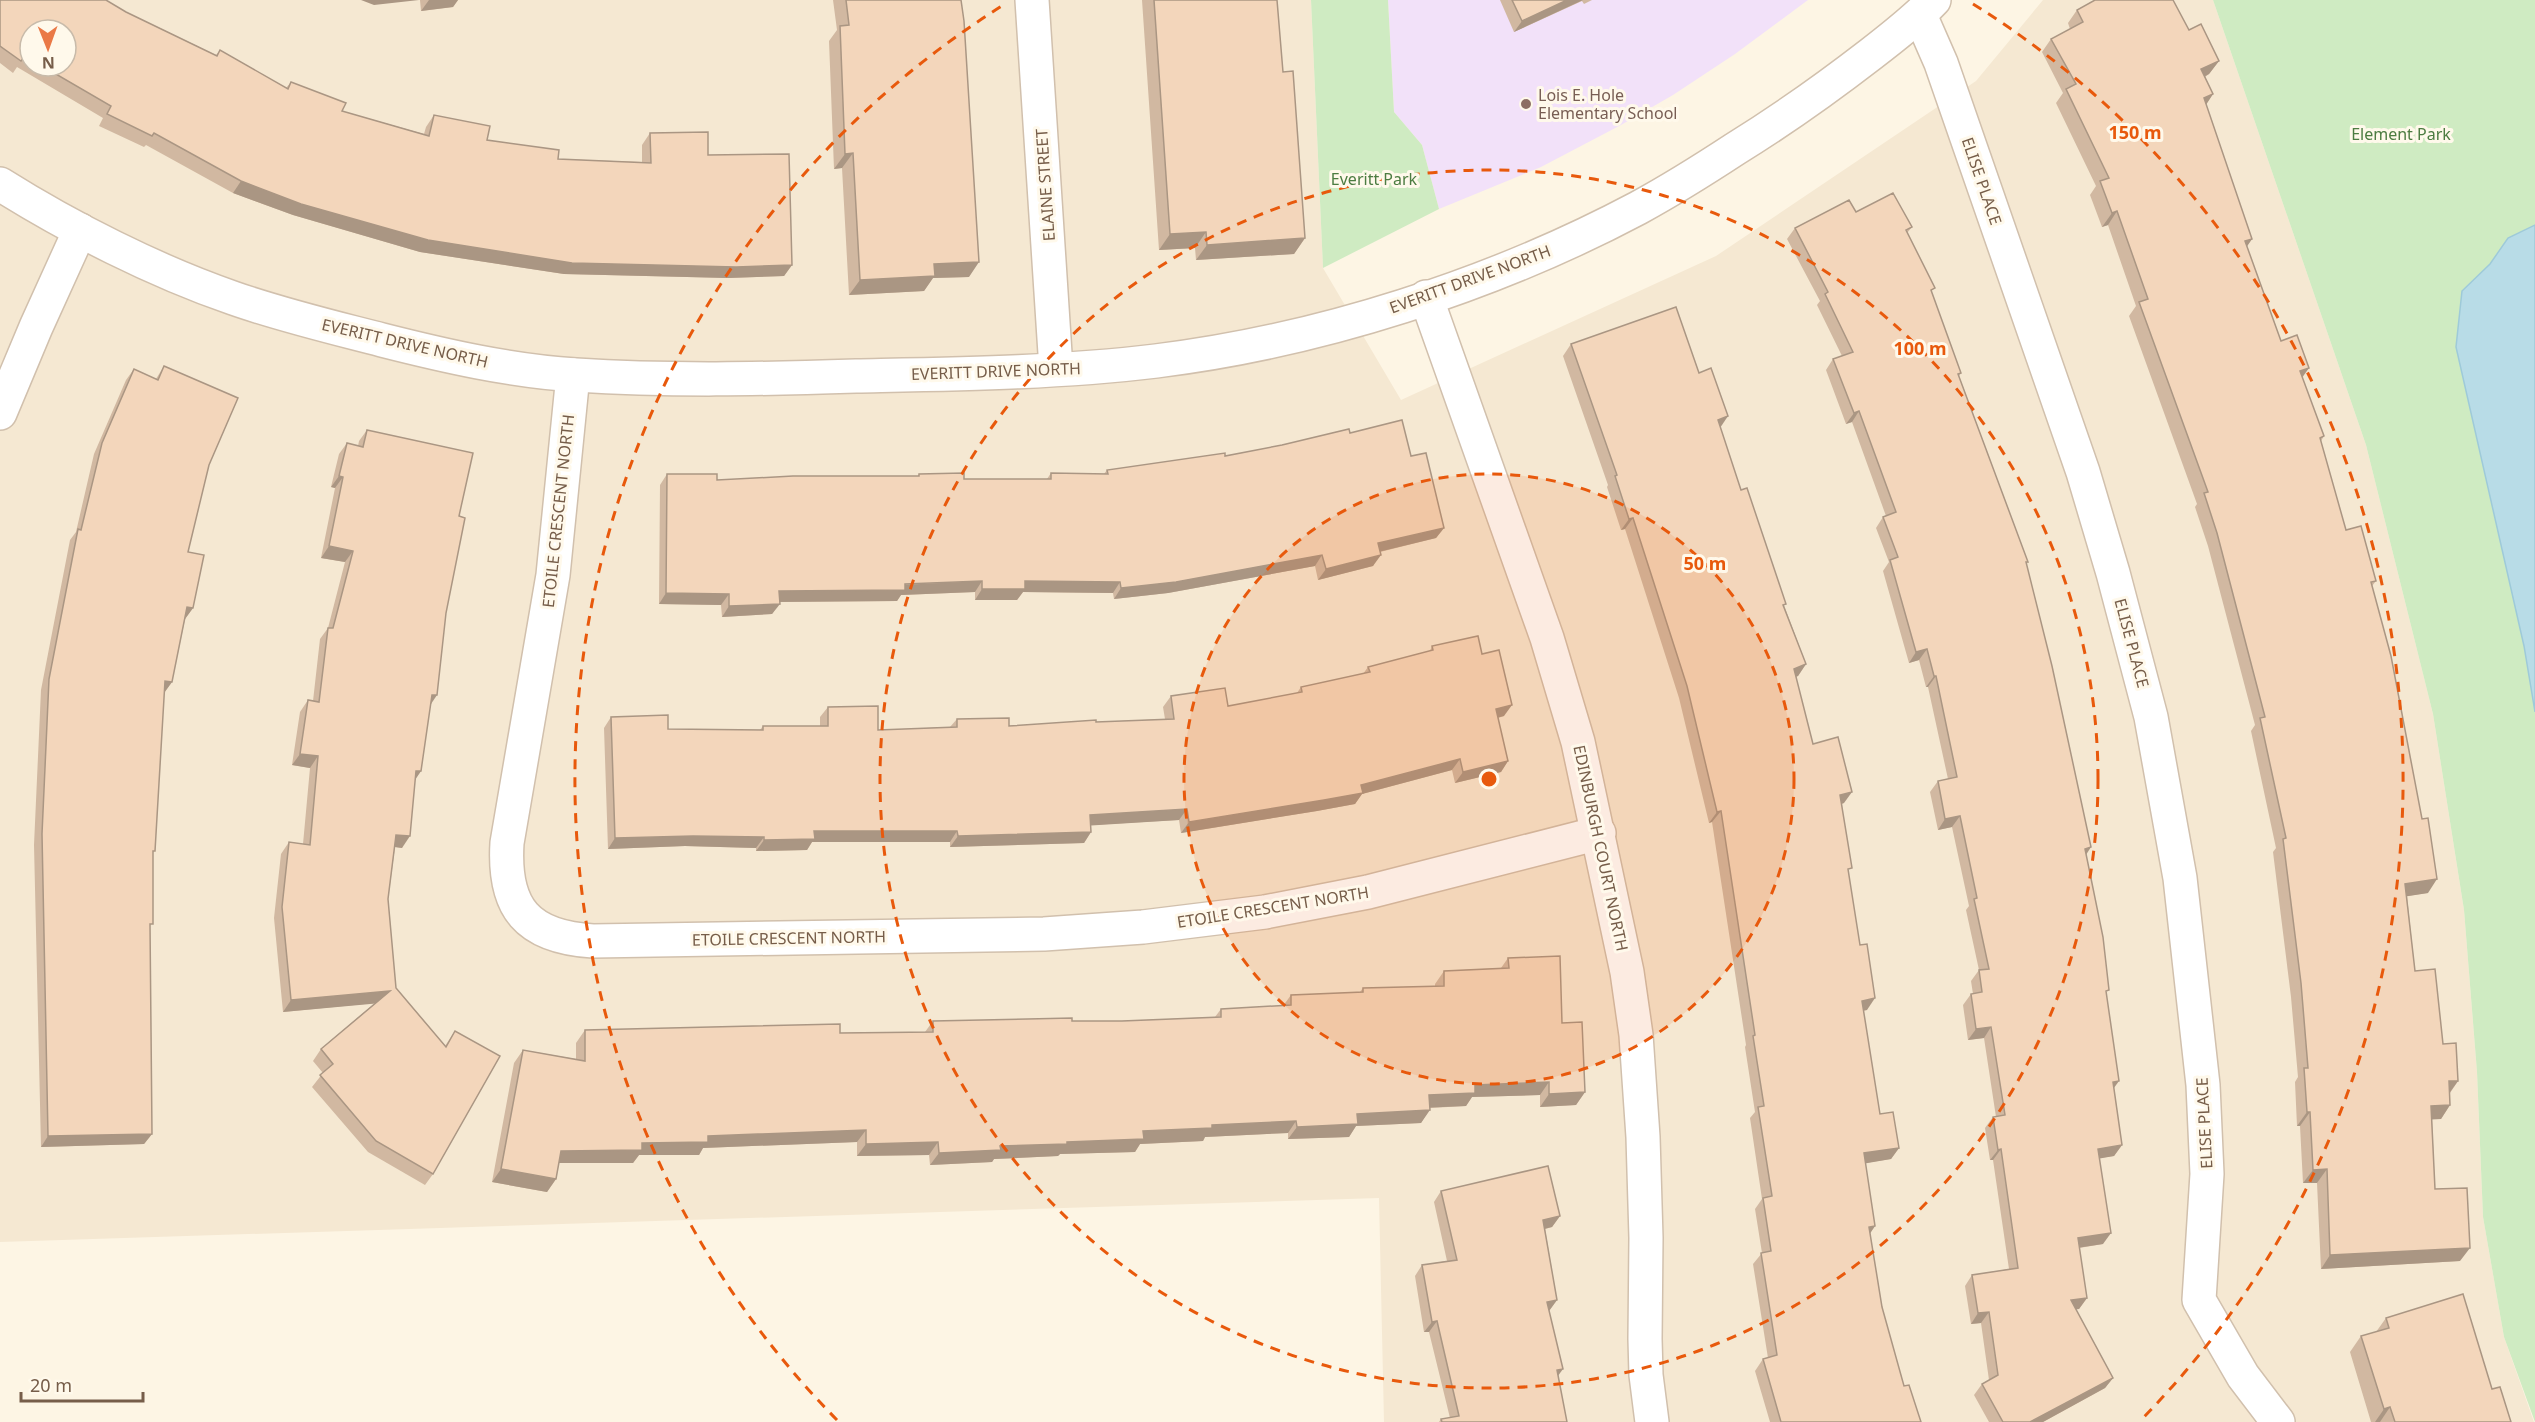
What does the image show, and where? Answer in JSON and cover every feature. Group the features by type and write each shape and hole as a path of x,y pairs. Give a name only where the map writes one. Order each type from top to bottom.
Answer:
{"street":[{"name":"ELAINE STREET","path":"1032,0 1056,369"},
{"name":"EVERITT DRIVE NORTH","path":"0,184 80,230 149,263 242,301 443,356 573,375 766,378 998,373 1158,361 1271,341 1360,318 1525,261 1639,207 1762,133 1820,93 1927,8"},
{"name":"ELISE PLACE","path":"1927,8 1941,63 2083,471 2114,573 2151,717 2181,889 2203,1085 2207,1174 2199,1300 2243,1377 2278,1422"},
{"path":"0,413 80,230"},
{"name":"EDINBURGH COURT NORTH","path":"1426,297 1547,638 1578,742 1627,972 1636,1035 1645,1177 1646,1375 1652,1422"},
{"name":"ETOILE CRESCENT NORTH","path":"573,375 553,575 507,843 506,866 508,886 514,902 525,915 553,935 573,940 653,940 1044,934 1143,927 1265,912 1368,892 1599,833"}],"shaded area":[{"path":"0,0 1311,0 1323,268 1401,400 1716,256 1976,81 2043,0 2213,0 2366,445 2433,714 2464,910 2477,1072 2483,1217 2504,1337 2534,1422 1384,1422 1379,1198 0,1242"},
{"name":"Lois E. Hole Elementary School","path":"1388,0 1808,0 1735,54 1673,95 1621,125 1541,167 1439,209 1422,145 1394,112"}],"green space":[{"name":"Everitt Park","path":"1311,0 1388,0 1394,112 1422,145 1439,209 1323,268"},
{"name":"Element Park","path":"2213,0 2535,0 2535,1422 2504,1337 2483,1217 2477,1072 2464,910 2433,714 2366,445"}],"water":[{"path":"2535,225 2535,712 2524,646 2456,347 2462,291 2490,264 2508,238"}],"building":[{"path":"0,0 106,0 217,56 220,50 288,89 291,82 346,103 342,111 429,136 434,115 490,126 487,140 559,150 558,159 651,163 650,133 708,132 708,155 789,154 792,265 736,267 572,263 428,240 301,204 241,181 154,133 152,136 107,114 111,106 63,78 78,78 78,18 18,18 18,59 0,46"},
{"path":"846,0 961,0 979,262 934,264 935,276 860,280 853,153 845,154 840,26 849,25"},
{"path":"1154,0 1277,0 1283,72 1293,71 1305,238 1207,245 1206,232 1170,234"},
{"path":"1512,0 1567,0 1522,21"},
{"path":"2095,0 2173,0 2189,30 2201,24 2219,61 2201,69 2213,94 2204,98 2252,239 2245,241 2281,341 2297,335 2309,368 2300,371 2324,436 2320,438 2346,530 2361,526 2376,581 2371,582 2391,656 2422,819 2428,818 2437,879 2405,884 2415,971 2435,969 2443,1044 2456,1043 2458,1081 2449,1081 2450,1105 2431,1106 2435,1189 2467,1188 2470,1248 2330,1255 2327,1169 2313,1170 2310,1112 2307,1112 2304,1068 2308,1068 2301,983 2283,839 2286,838 2260,718 2265,717 2217,533 2204,493 2208,492 2139,302 2148,299 2117,211 2112,213 2100,181 2109,178 2066,89 2076,84 2051,39 2083,22 2077,10"},
{"path":"1893,193 1912,227 1906,230 1935,288 1931,290 1961,373 1958,374 2028,562 2026,562 2052,666 2091,847 2085,849 2103,937 2109,990 2106,991 2119,1081 2113,1082 2122,1145 2098,1149 2111,1233 2078,1238 2087,1298 2071,1300 2113,1378 2030,1422 2003,1422 1982,1384 1998,1375 1989,1312 1978,1313 1972,1275 2018,1268 2001,1149 1998,1150 1993,1117 2005,1115 1991,1027 1976,1029 1971,994 1982,992 1979,970 1989,969 1960,816 1945,819 1938,781 1957,777 1936,676 1934,676 1927,649 1916,652 1890,560 1898,557 1883,517 1896,512 1859,411 1854,413 1833,359 1853,352 1825,294 1828,292 1795,228 1849,200 1856,212"},
{"path":"1676,307 1699,373 1711,368 1728,416 1718,420 1741,490 1747,488 1786,604 1783,605 1806,664 1794,669 1813,744 1838,737 1852,792 1840,795 1852,868 1848,869 1860,945 1867,944 1875,998 1862,1001 1880,1114 1893,1112 1899,1148 1864,1153 1875,1226 1869,1227 1882,1307 1904,1386 1909,1385 1921,1422 1781,1422 1763,1359 1777,1355 1761,1253 1771,1251 1763,1198 1772,1196 1758,1107 1764,1106 1753,1036 1755,1035 1721,811 1717,812 1687,686 1633,518 1629,519 1615,476 1617,475 1571,344"},
{"path":"164,366 238,398 209,465 188,552 204,555 193,608 187,607 172,682 165,681 155,851 153,851 153,924 150,924 152,1134 48,1136 42,834 49,679 78,529 81,530 102,443 134,369 158,380"},
{"path":"1402,420 1411,456 1426,453 1444,528 1378,543 1381,555 1326,569 1322,555 1176,582 1121,588 1120,582 1025,581 1025,589 982,589 982,581 905,584 905,590 779,591 780,604 729,606 729,594 666,593 667,474 717,474 717,480 793,476 919,476 919,474 964,473 964,479 1051,479 1051,473 1108,474 1107,470 1225,453 1225,456 1349,429 1350,433"},
{"path":"367,430 473,453 459,516 465,518 446,613 437,695 432,695 421,771 416,771 410,836 396,835 388,899 396,988 446,1047 455,1031 500,1056 433,1174 376,1141 320,1075 333,1064 321,1049 390,991 291,1000 282,907 289,842 310,845 318,756 300,754 308,700 319,702 328,628 333,628 353,551 329,546 343,477 339,476 347,443 363,447"},
{"path":"1478,636 1482,654 1499,650 1512,705 1496,709 1508,761 1463,772 1460,759 1361,785 1363,793 1189,822 1187,809 1090,815 1091,832 958,836 957,831 814,831 815,839 764,840 764,837 693,836 615,838 611,717 668,715 668,729 763,730 763,726 828,726 828,707 878,706 878,730 957,727 957,719 1009,718 1009,726 1096,720 1096,722 1174,719 1171,696 1225,688 1228,706 1302,692 1301,687 1370,672 1368,667 1433,650 1432,646"},
{"path":"1560,956 1562,1023 1582,1022 1585,1092 1549,1094 1549,1082 1475,1085 1475,1093 1429,1095 1430,1110 1357,1114 1358,1124 1297,1127 1296,1121 1212,1125 1212,1128 1143,1131 1144,1139 1000,1146 1001,1150 939,1153 938,1142 866,1144 866,1130 708,1136 708,1142 642,1143 642,1150 561,1151 556,1179 501,1169 523,1050 585,1061 585,1030 840,1024 840,1033 933,1032 933,1021 1072,1018 1072,1021 1122,1021 1221,1017 1221,1009 1291,1005 1291,995 1363,992 1363,988 1444,986 1444,971 1509,968 1508,958"},
{"path":"1548,1166 1560,1216 1543,1220 1557,1300 1547,1302 1563,1369 1557,1370 1567,1422 1442,1422 1441,1419 1459,1416 1437,1321 1432,1322 1422,1265 1457,1260 1441,1191"},
{"path":"2463,1294 2492,1389 2500,1387 2511,1422 2395,1422 2390,1407 2384,1409 2361,1336 2389,1328 2386,1318"}],"place":[{"name":"Lois E. Hole Elementary School","path":"1526,104"}]}
